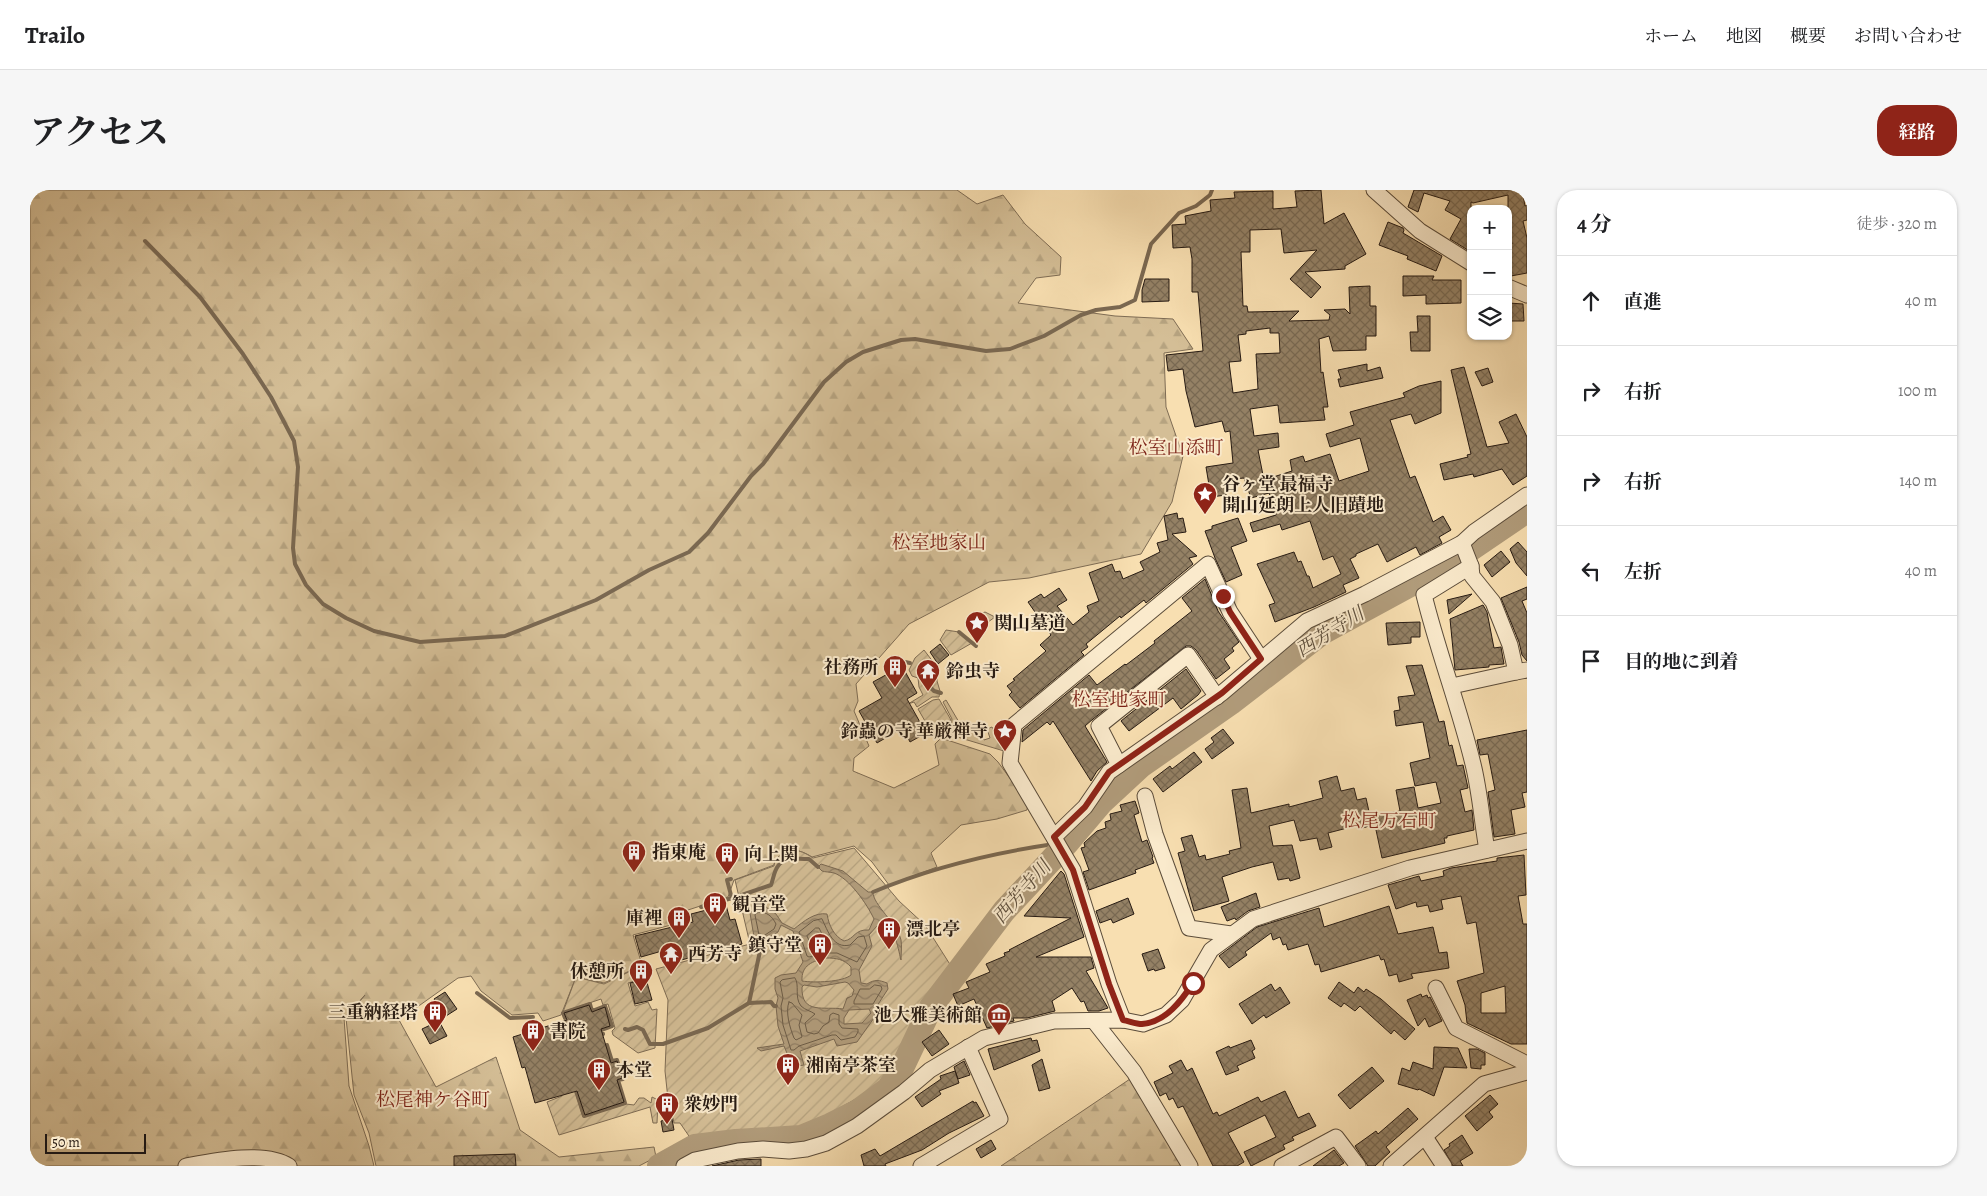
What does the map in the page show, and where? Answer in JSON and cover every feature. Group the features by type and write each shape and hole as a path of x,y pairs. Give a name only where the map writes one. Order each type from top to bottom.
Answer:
{"street":[{"path":"1374,190 1420,231 1467,260"},
{"path":"1512,287 1527,288"},
{"path":"1512,289 1527,295"},
{"path":"1054,837 1085,807 1109,772 1217,697 1307,621 1365,594 1462,543 1474,532 1527,494"},
{"path":"1452,686 1521,671 1492,602 1472,576 1471,566 1462,543"},
{"path":"1123,1020 1109,984 1073,870 1010,764 1014,725 1208,564 1230,612 1261,659"},
{"path":"1471,566 1424,595 1474,766 1487,850"},
{"path":"1119,765 1099,726 1188,655 1217,697"},
{"path":"1145,796 1158,843 1189,928 1231,934"},
{"path":"692,1164 738,1151 763,1149 789,1151 806,1149 826,1143 857,1126 904,1092 920,1077 984,1038 1013,1029 1054,1021 1123,1020 1143,1024 1166,1016 1182,1000 1211,950 1253,919 1410,868 1527,841"},
{"path":"1436,988 1456,1028 1527,1064"},
{"path":"1094,1021 1134,1072 1190,1166"},
{"path":"921,1166 1000,1119 968,1047"},
{"path":"1391,1166 1484,1084 1527,1072"},
{"path":"1282,1166 1336,1137 1358,1166"},
{"path":"1425,1137 1444,1166"},
{"path":"186,1166 232,1158 257,1158 282,1162 289,1166"}],"green space":[{"path":"30,190 957,190 977,204 1003,195 1025,224 1061,257 1060,275 1036,278 1018,303 1115,316 1173,319 1193,349 1164,353 1166,407 1183,456 1172,502 1141,554 1029,578 989,582 909,624 856,684 858,701 854,711 869,746 854,758 853,771 894,788 939,765 935,744 941,738 990,754 1028,803 1027,810 997,819 961,825 931,853 937,867 889,885 872,862 854,846 812,857 802,852 788,851 775,860 774,865 734,880 728,897 688,910 690,920 633,935 642,965 604,983 576,977 561,1015 543,1021 538,1013 512,1015 481,991 471,976 458,978 399,1020 436,1087 496,1057 520,1130 559,1157 654,1147 656,1157 639,1166 376,1166 369,1133 354,1095 346,1018 365,995 344,1018 349,1086 374,1166 30,1166"},
{"path":"985,612 995,617 973,633 965,624 971,618"},
{"path":"946,630 959,632 972,643 951,655 940,640"},
{"path":"924,650 937,667 937,681 940,691 939,697 932,697 917,707 914,702 908,704 923,695 919,687 918,678 912,676 909,670 915,658"},
{"path":"939,699 951,720 933,730 931,727 929,728 918,709 933,700"},
{"path":"946,700 963,729 967,729 970,723 974,733 980,731 984,740 990,738 987,729 992,727 1004,751 944,733 940,728 951,721 951,726 952,719 943,702"},
{"path":"854,848 899,901 925,925 951,966 923,1009 897,1062 884,1083 808,1126 691,1139 680,1123 674,1123 673,1118 670,1118 665,1071 668,1000 656,969 750,944 735,880 774,866 775,860 789,851 803,852 813,858"},
{"path":"639,967 644,978 628,983 635,1006 648,1002 652,1010 657,1009 655,1048 638,1053 613,1035 612,1031 615,1028 608,1004 603,1005 601,999 563,1012 576,977 604,984"},
{"path":"550,1050 565,1058 583,1117 626,1104 634,1105 639,1098 644,1098 651,1103 652,1097 658,1100 657,1123 653,1123 650,1107 559,1135 547,1102 562,1096"},
{"path":"1130,1079 1181,1166 1001,1166"}],"water":[{"path":"821,864 843,871 868,892 873,892 877,903 899,934 901,940 901,960 895,937 888,929 877,926 869,935 872,946 859,970 861,983 867,984 877,980 887,983 888,989 875,1009 874,1018 857,1042 837,1046 834,1039 800,1051 804,1065 798,1066 791,1063 784,1046 761,1051 757,1048 784,1044 778,1026 776,1006 778,998 775,989 775,978 781,975 796,973 803,962 793,931 781,925 778,932 768,938 760,951 756,949 750,913 756,907 766,907 776,914 782,923 794,929 818,914 827,914 832,930 844,941 860,931 869,930 874,919 857,892 840,876 822,871 818,867","holes":["826,958 846,962 851,967 851,975 835,981 802,981 806,967 812,962","845,982 854,990 852,996 847,998 843,1009 821,1008 805,1002 803,996 802,987 804,985 817,987","869,1009 871,1013 862,1023 844,1024 844,1018 849,1010"]}],"building":[{"path":"1321,190 1324,224 1344,213 1366,254 1345,266 1345,269 1305,272 1321,287 1311,298 1290,279 1317,250 1284,253 1281,229 1250,230 1250,252 1241,252 1243,306 1247,306 1248,312 1299,311 1289,321 1329,320 1330,315 1324,310 1345,309 1350,314 1349,287 1370,286 1370,306 1376,306 1376,336 1366,336 1366,350 1333,351 1329,336 1319,339 1321,373 1323,372 1328,407 1323,407 1325,420 1280,423 1278,405 1250,409 1254,436 1278,433 1279,447 1258,450 1264,480 1292,471 1290,460 1303,456 1305,462 1330,454 1339,481 1369,471 1360,438 1330,447 1326,434 1354,425 1350,412 1405,397 1403,393 1419,386 1441,381 1441,413 1415,424 1411,414 1390,420 1410,478 1415,476 1433,522 1443,516 1451,530 1439,537 1442,543 1420,555 1416,547 1387,562 1378,544 1356,554 1356,556 1350,559 1359,578 1343,585 1346,592 1275,622 1269,605 1275,603 1257,564 1294,552 1298,562 1301,561 1307,576 1309,576 1313,588 1341,574 1333,556 1323,560 1310,521 1282,530 1280,524 1253,532 1250,523 1276,515 1269,493 1251,498 1244,478 1224,480 1226,495 1211,497 1206,467 1233,463 1230,431 1225,432 1222,421 1195,427 1186,391 1183,369 1168,371 1166,355 1203,351 1198,292 1192,292 1190,247 1173,248 1172,225 1186,224 1185,216 1211,211 1210,200 1235,198 1234,192 1273,191 1273,209 1297,207 1295,191","holes":["1270,328 1270,333 1279,333 1280,353 1256,354 1258,389 1233,393 1229,362 1241,361 1238,335 1246,334 1246,331"]},
{"path":"1414,190 1522,190 1525,206 1527,205 1527,220 1523,221 1527,238 1527,273 1512,276 1512,205 1508,205 1508,195 1471,202 1471,205 1467,205 1467,250 1450,239 1461,219 1445,210 1450,201 1424,193 1418,212 1408,207"},
{"path":"1388,222 1403,228 1403,233 1442,256 1436,271 1407,259 1408,256 1379,245"},
{"path":"1403,276 1434,276 1432,280 1461,280 1461,303 1426,304 1426,295 1403,296"},
{"path":"1145,279 1169,279 1169,301 1142,302 1142,290"},
{"path":"1512,303 1523,304 1524,321 1512,321"},
{"path":"1417,316 1430,316 1430,351 1411,351 1410,332 1418,332"},
{"path":"1367,364 1367,371 1380,367 1383,378 1340,387 1338,379 1341,379 1338,370"},
{"path":"1464,367 1487,447 1509,443 1499,422 1516,414 1527,437 1527,476 1513,485 1502,469 1474,477 1473,474 1444,480 1440,464 1468,457 1467,455 1471,454 1451,370"},
{"path":"1488,368 1493,382 1482,386 1475,372"},
{"path":"1177,513 1178,519 1183,518 1186,532 1172,534 1197,556 1189,558 1193,564 1146,603 1144,600 1121,618 1120,616 1086,644 1088,647 1081,652 1084,655 1020,708 1009,695 1012,692 1007,686 1046,651 1040,645 1051,635 1028,602 1041,594 1044,598 1059,588 1067,600 1057,606 1073,625 1089,612 1087,606 1099,601 1089,573 1112,564 1115,572 1120,571 1123,579 1144,570 1140,562 1160,552 1157,543 1168,540 1164,516"},
{"path":"1238,518 1247,541 1231,547 1242,575 1226,582 1205,531 1212,529 1212,526"},
{"path":"1518,542 1527,552 1527,576 1516,563 1510,549"},
{"path":"1501,551 1510,562 1492,577 1484,565"},
{"path":"1205,579 1218,611 1239,642 1232,648 1234,651 1224,659 1230,668 1216,679 1196,650 1191,646 1186,646 1093,719 1085,726 1107,762 1097,771 1091,781 1053,721 1050,725 1047,722 1022,742 1023,730 1089,675 1097,685 1155,643 1154,641 1192,611 1182,598"},
{"path":"1527,587 1527,599 1522,601 1527,613 1527,661 1522,655 1519,642 1501,598"},
{"path":"1472,594 1449,614 1447,600"},
{"path":"1483,605 1487,612 1494,648 1501,647 1504,664 1455,670 1450,619"},
{"path":"1420,622 1420,637 1411,637 1411,643 1388,645 1386,623"},
{"path":"940,644 949,655 938,664 930,652"},
{"path":"1422,665 1439,722 1444,721 1449,746 1452,745 1457,766 1463,765 1468,788 1460,790 1465,812 1472,810 1474,830 1447,836 1447,838 1444,838 1445,843 1382,858 1373,816 1400,811 1396,790 1414,787 1418,808 1441,803 1436,782 1415,786 1410,763 1430,758 1423,722 1396,726 1394,711 1400,710 1398,697 1415,695 1406,666"},
{"path":"902,666 917,693 907,699 926,733 910,742 907,736 904,738 899,730 877,743 859,711 882,698 873,682"},
{"path":"1186,669 1201,691 1198,695 1181,709 1173,698 1129,731 1121,721"},
{"path":"1223,729 1234,743 1212,759 1205,749 1214,742 1211,738"},
{"path":"1527,730 1527,792 1522,793 1525,807 1511,810 1515,834 1494,837 1488,792 1495,790 1488,754 1480,755 1477,740"},
{"path":"1194,752 1202,762 1163,792 1153,779 1170,766 1172,769"},
{"path":"1337,776 1341,791 1354,788 1357,800 1366,798 1372,825 1360,829 1359,825 1328,833 1332,847 1320,850 1317,838 1300,841 1294,820 1269,826 1273,846 1292,845 1300,878 1290,881 1289,878 1278,880 1273,862 1252,867 1222,877 1229,901 1194,911 1178,853 1185,851 1181,838 1192,835 1199,857 1205,855 1206,860 1230,854 1229,851 1241,848 1232,790 1247,788 1251,813 1289,804 1289,807 1323,798 1319,781"},
{"path":"1135,801 1139,813 1134,815 1142,842 1147,840 1154,863 1135,870 1136,873 1089,890 1083,872 1089,870 1081,848 1085,847 1084,843 1097,831 1106,828 1105,822 1111,820 1110,814 1122,811 1120,805"},
{"path":"1524,855 1526,895 1518,896 1523,924 1527,924 1527,1044 1511,1044 1467,1023 1465,1005 1457,981 1484,973 1476,922 1467,924 1461,896 1441,900 1443,909 1430,912 1428,905 1417,907 1416,902 1396,909 1388,885 1419,876 1421,881 1444,876 1443,871 1451,868 1497,861 1497,858","holes":["1505,986 1506,1013 1481,1013 1481,993"]},
{"path":"1061,871 1064,874 1084,937 1036,957 1091,957 1094,968 1086,971 1108,1008 1099,1011 1088,1011 1084,1001 1081,1002 1072,988 1052,1001 1055,1011 1027,1018 1013,1018 1014,1021 987,1028 974,999 958,1006 953,994 969,988 966,982 990,972 986,964 1005,956 1004,953 1009,950 1071,918 1024,916"},
{"path":"1256,893 1260,907 1248,911 1236,920 1235,918 1227,921 1221,907"},
{"path":"1128,898 1134,914 1113,923 1111,919 1100,923 1096,911"},
{"path":"726,905 730,920 735,919 742,944 666,964 662,951 641,957 635,936 693,922 691,914"},
{"path":"1389,906 1398,934 1433,927 1439,953 1447,952 1449,968 1411,974 1413,978 1399,982 1397,974 1389,976 1384,959 1381,960 1379,955 1321,972 1319,964 1315,965 1308,944 1288,950 1286,944 1283,945 1280,937 1273,940 1271,933 1245,952 1247,955 1229,968 1219,956 1257,927 1319,908 1324,927"},
{"path":"1158,949 1165,968 1148,971 1142,954"},
{"name":"休憩所","path":"646,979 652,1000 635,1004 630,983"},
{"path":"1339,982 1354,993 1358,987 1364,992 1366,989 1381,999 1415,1029 1405,1040 1394,1030 1391,1034 1360,1006 1355,1011 1344,1003 1341,1007 1328,998"},
{"path":"1271,984 1275,991 1280,987 1290,1003 1266,1018 1264,1015 1252,1024 1239,1004"},
{"path":"445,992 457,1009 446,1016 434,999"},
{"path":"1421,994 1422,997 1427,995 1428,998 1430,997 1442,1021 1429,1027 1425,1018 1418,1026 1407,1000"},
{"path":"589,1005 592,1012 605,1007 610,1026 601,1029 611,1063 617,1061 622,1078 617,1080 624,1102 585,1115 577,1091 535,1103 525,1067 522,1068 513,1037 567,1020 564,1013"},
{"name":"三重納経塔","path":"439,1021 447,1036 430,1044 422,1029"},
{"path":"939,1030 949,1044 932,1056 922,1042"},
{"path":"1031,1038 1032,1041 1037,1040 1040,1051 994,1070 988,1049"},
{"path":"1251,1040 1255,1049 1252,1051 1255,1058 1237,1066 1239,1070 1226,1075 1216,1052"},
{"path":"1434,1047 1458,1048 1467,1068 1444,1067 1434,1096 1419,1089 1398,1084 1402,1068 1410,1071 1413,1062 1433,1069"},
{"path":"1469,1049 1477,1049 1485,1053 1485,1065 1481,1065 1481,1069 1471,1068"},
{"path":"1042,1059 1050,1088 1039,1091 1032,1065"},
{"path":"1181,1060 1187,1071 1192,1068 1213,1114 1217,1112 1219,1116 1258,1097 1261,1102 1285,1091 1298,1118 1309,1113 1316,1126 1292,1137 1294,1140 1283,1145 1285,1149 1251,1166 1244,1152 1276,1137 1265,1115 1228,1133 1244,1162 1237,1166 1213,1166 1183,1106 1178,1108 1173,1098 1169,1100 1166,1093 1160,1096 1154,1082 1173,1073 1169,1066"},
{"path":"964,1061 970,1075 958,1079 954,1067"},
{"path":"1372,1067 1384,1081 1350,1109 1338,1095"},
{"path":"955,1071 959,1083 939,1091 941,1094 922,1107 915,1097 941,1079 940,1076"},
{"path":"1490,1095 1498,1104 1489,1112 1493,1117 1477,1131 1465,1116"},
{"path":"973,1101 974,1103 976,1102 984,1116 949,1133 922,1150 885,1164 886,1166 864,1166 861,1155 875,1149 880,1156"},
{"path":"1408,1108 1418,1119 1386,1147 1390,1152 1375,1166 1368,1166 1355,1146 1376,1131 1378,1134"},
{"name":"衆妙門","path":"672,1119 674,1130 663,1132 661,1121"},
{"path":"1462,1135 1473,1153 1460,1161 1463,1166 1453,1166 1444,1150"},
{"path":"991,1140 996,1149 981,1158 976,1149"},
{"path":"1334,1150 1344,1163 1339,1166 1313,1166"},
{"path":"515,1154 516,1166 454,1166 454,1156"},
{"path":"761,1159 761,1166 712,1166 739,1160"}],"waterway":[{"path":"145,241 200,297 243,354 271,397 294,441 298,467 293,548 295,564 306,585 323,604 346,618 374,631 420,642 505,636 596,600 649,570 689,552 708,533 751,476 763,464 824,382 846,362 863,352 901,340 915,339 986,351 1010,349 1044,336 1081,315 1096,310 1120,307 1135,300 1151,244 1179,213 1196,206 1210,195 1212,190"},
{"name":"西芳寺川","path":"659,1166 695,1146 736,1141 801,1137 858,1111 888,1089 902,1068 931,1007 1004,911 1068,842 1101,803 1141,766 1231,703 1322,633 1449,564 1527,511"},
{"path":"959,632 976,646"},
{"path":"895,660 910,663"},
{"path":"929,686 934,691 941,693"},
{"path":"873,892 895,883 962,862 1054,844"},
{"path":"736,897 771,885 777,868 784,861 809,859 818,867"},
{"path":"731,879 727,880 732,899"},
{"path":"701,907 732,898"},
{"path":"749,1003 760,951"},
{"path":"477,993 510,1018 533,1017"},
{"path":"625,1029 637,1027 643,1030 650,1044 663,1044 708,1028 749,1003 771,1002 776,1006"},
{"path":"565,1018 563,1013 590,1004 592,1011 605,1006 612,1026 601,1030 603,1034 599,1035"},
{"path":"575,1088 584,1116 625,1103 618,1080 623,1079 617,1060 612,1061 607,1045 602,1047"}],"place":[{"name":"谷ヶ堂 最福寺 開山延朗上人旧蹟地","path":"1205,515"},
{"name":"関山墓道","path":"977,644"},
{"name":"社務所","path":"895,688"},
{"name":"鈴虫寺","path":"928,692"},
{"name":"鈴蟲の寺 華厳禅寺","path":"1005,752"},
{"name":"指東庵","path":"634,873"},
{"name":"向上関","path":"727,875"},
{"name":"観音堂","path":"715,925"},
{"name":"庫裡","path":"679,939"},
{"name":"漂北亭","path":"889,950"},
{"name":"鎮守堂","path":"820,966"},
{"name":"西芳寺","path":"671,975"},
{"name":"休憩所","path":"641,992"},
{"name":"三重納経塔","path":"435,1033"},
{"name":"池大雅美術館","path":"999,1036"},
{"name":"書院","path":"533,1052"},
{"name":"湘南亭茶室","path":"788,1086"},
{"name":"本堂","path":"599,1091"},
{"name":"衆妙門","path":"667,1125"}],"district":[{"name":"松室山添町","path":"1176,448"},
{"name":"松室地家山","path":"939,543"},
{"name":"松室地家町","path":"1119,700"},
{"name":"松尾万石町","path":"1389,821"},
{"name":"松尾神ケ谷町","path":"433,1100"}],"route":[{"path":"1193,983 1182,1000 1166,1016 1143,1024 1123,1020 1109,984 1073,870 1054,837 1085,807 1109,772 1222,693 1261,659 1230,612 1223,596"}]}
